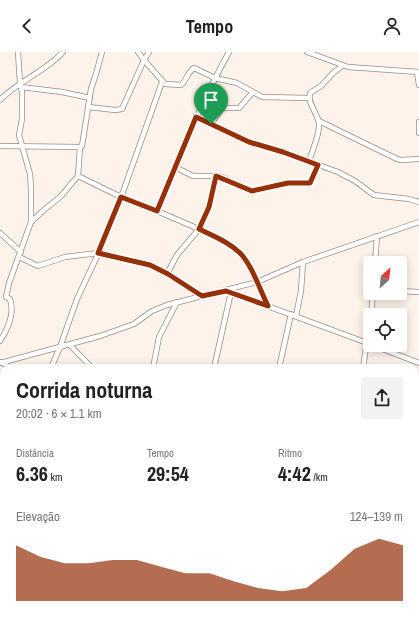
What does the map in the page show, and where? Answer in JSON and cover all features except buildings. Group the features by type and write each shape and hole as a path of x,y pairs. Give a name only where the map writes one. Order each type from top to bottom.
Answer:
{"street":[{"path":"6,298 9,283 20,255 30,222 30,174 21,145 19,132 22,118 18,52"},
{"path":"0,100 50,64 63,52"},
{"path":"30,222 60,197 78,176 80,147 84,143 92,86 102,52"},
{"path":"138,52 165,84 181,85 194,68 215,78 232,81 258,96 266,98 309,98"},
{"path":"88,107 115,110 122,108 125,105 144,60 149,52"},
{"path":"157,211 196,117 229,52"},
{"path":"307,52 342,66 353,68 418,72 419,85"},
{"path":"309,98 313,90 321,86 342,66"},
{"path":"53,364 77,299 98,253 135,163 162,82"},
{"path":"21,85 90,98"},
{"path":"211,124 222,108 239,108 252,92"},
{"path":"309,98 319,121 319,128 309,161"},
{"path":"196,117 249,142 309,161 348,177 374,195 409,199 419,202"},
{"path":"319,121 397,159 419,159"},
{"path":"419,122 419,133"},
{"path":"0,146 21,145 80,147"},
{"path":"175,167 193,176 216,176 252,191 288,183 310,183 318,165"},
{"path":"78,176 121,197 157,211 222,240 241,253 246,260 268,306"},
{"path":"168,274 177,255 199,229 209,207 216,176"},
{"path":"1,362 100,336 134,324 152,311 177,302 229,292 257,282 303,262 419,222"},
{"path":"0,233 20,255 38,266 65,256 98,253 150,265 168,274 202,296"},
{"path":"376,256 377,236"},
{"path":"280,364 301,291 303,262"},
{"path":"407,291 419,292"},
{"path":"229,292 363,341"},
{"path":"215,364 229,292"},
{"path":"0,299 6,298 10,300 12,309 8,328 0,341"},
{"path":"154,364 159,337 177,302"},
{"path":"70,345 88,364"},
{"path":"364,364 368,352"},
{"path":"391,352 419,363"}],"route":[{"path":"196,117 211,124 249,142 283,152 318,165 310,183 295,182 252,191 222,177 216,176 209,207 199,229 222,240 241,253 246,260 268,306 226,291 202,296 168,274 150,265 98,253 121,197 157,211 196,117"}]}
